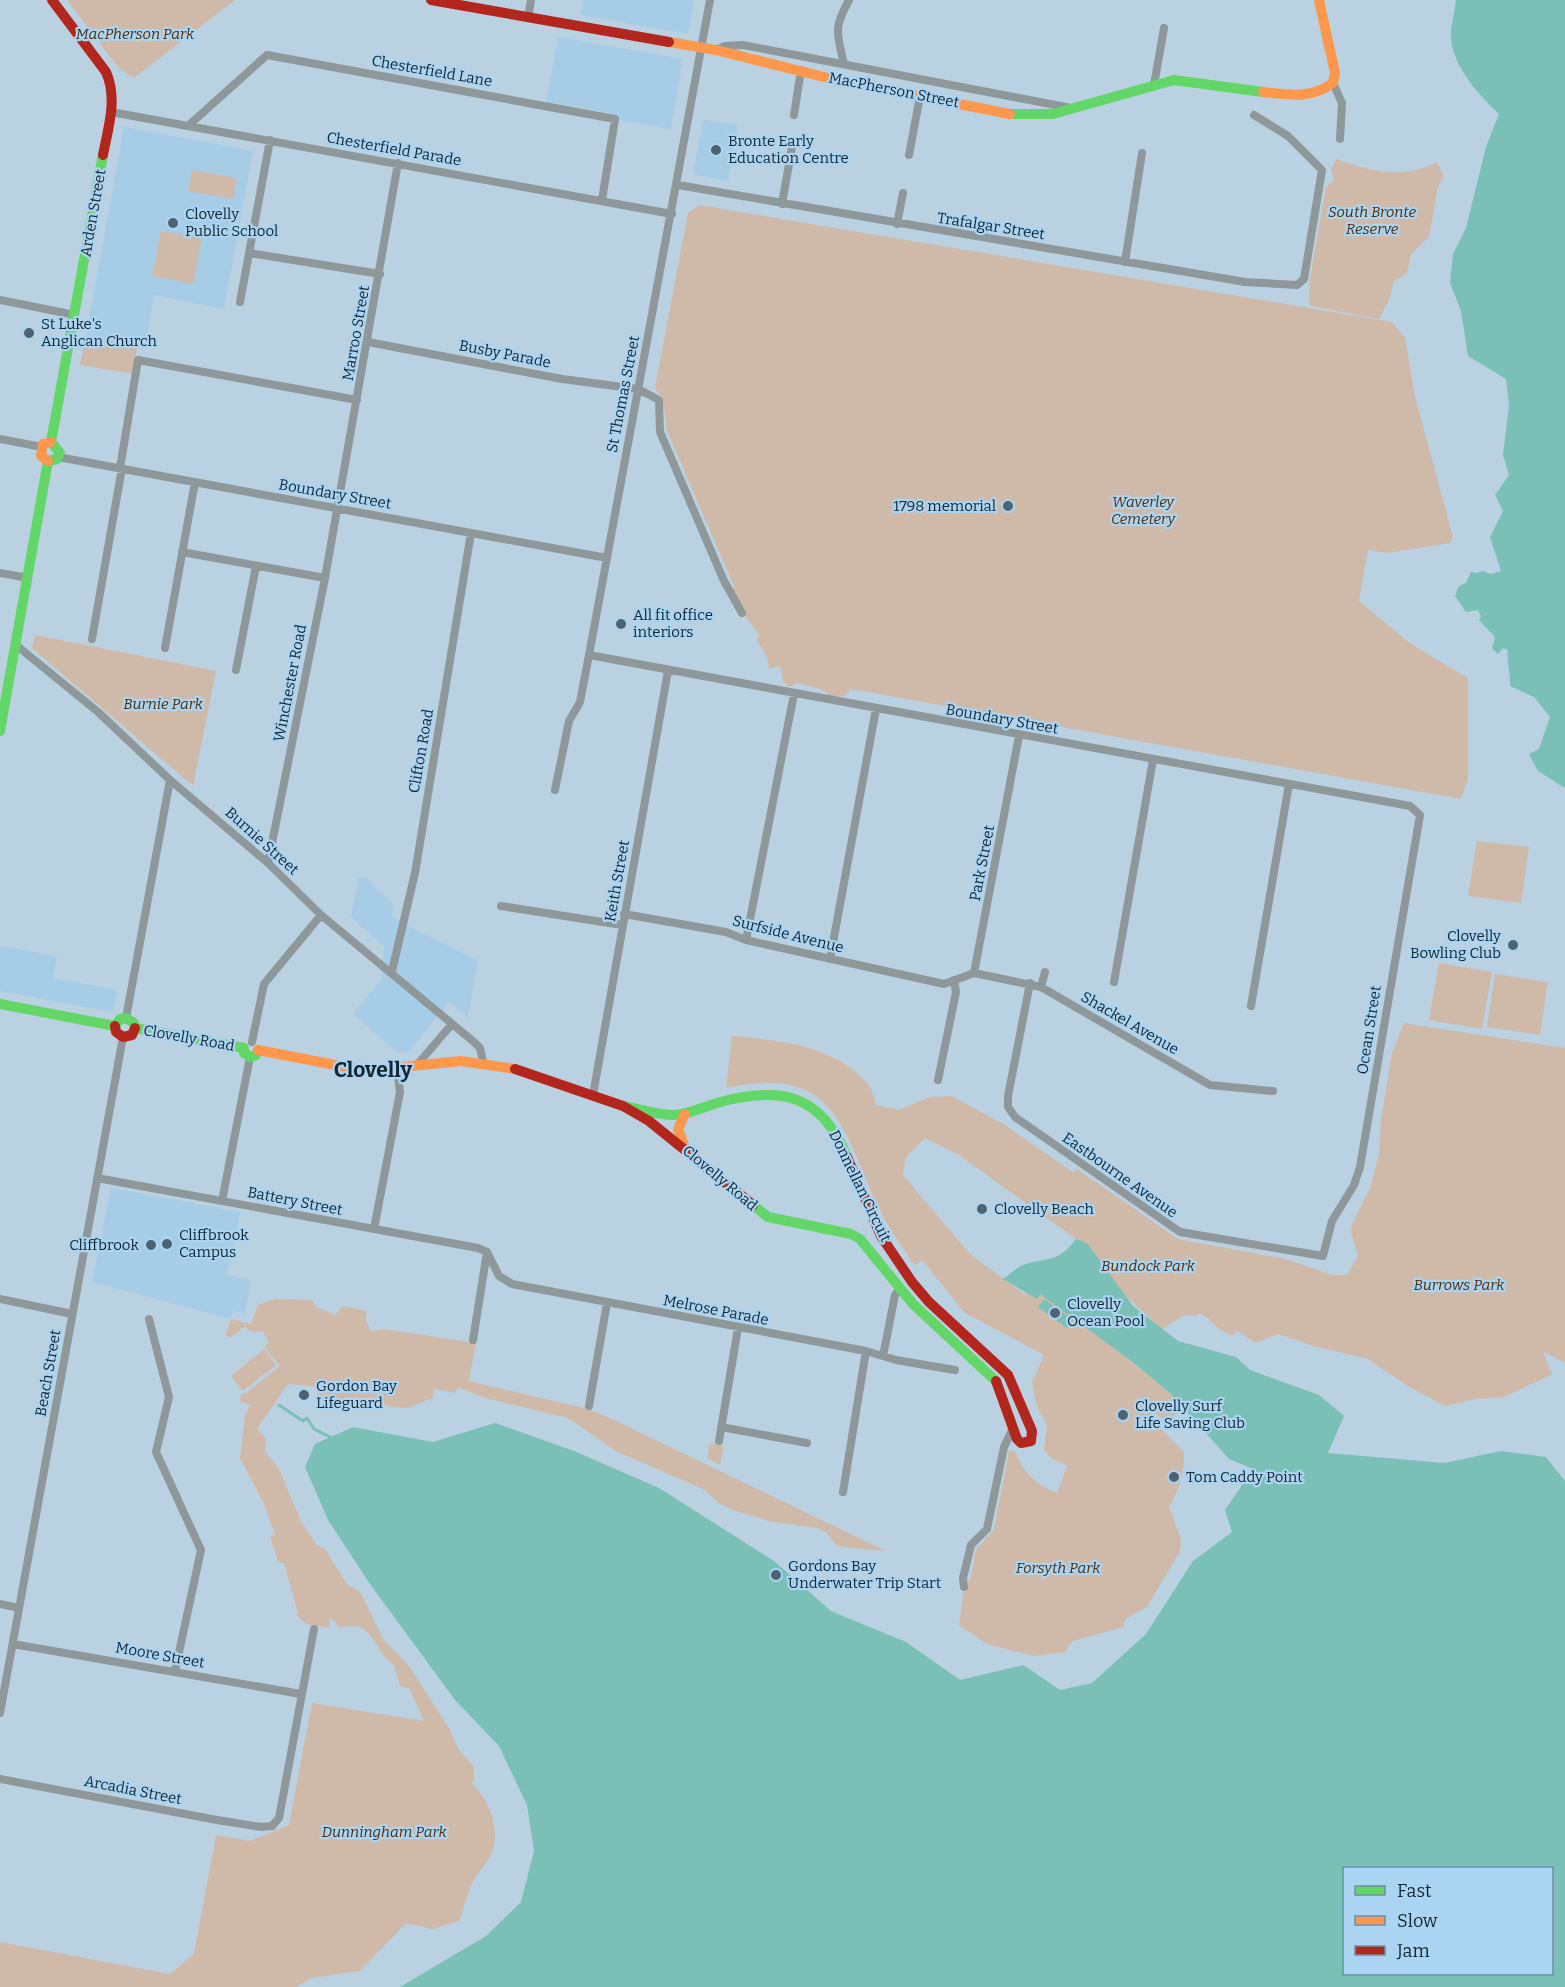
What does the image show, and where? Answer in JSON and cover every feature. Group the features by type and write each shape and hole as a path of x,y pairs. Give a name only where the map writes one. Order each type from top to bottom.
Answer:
{"street":[{"name":"Arden Street","path":"46,444 75,315 111,112 113,88 106,72 52,0"},
{"name":"MacPherson Street","path":"431,0 701,47 920,96 1026,116 1053,114 1154,85 1181,80 1297,96 1314,95 1331,85"},
{"path":"528,18 531,0"},
{"name":"St Thomas Street","path":"555,790 569,721 580,702 678,185 710,0"},
{"path":"844,64 836,28 837,20 849,0"},
{"path":"1319,0 1334,67 1331,85 1342,103 1340,138"},
{"path":"1154,85 1164,28"},
{"name":"MacPherson Street","path":"716,50 725,46 743,45 1073,108"},
{"name":"Chesterfield Lane","path":"188,126 267,55 615,119 602,200"},
{"path":"794,114 801,70"},
{"path":"909,155 920,96"},
{"name":"Chesterfield Parade","path":"111,112 672,214"},
{"name":"Trafalgar Street","path":"678,185 1245,282 1300,284 1304,279 1322,170 1288,136 1254,115"},
{"path":"240,302 270,140"},
{"path":"782,204 792,147"},
{"path":"1125,262 1142,153"},
{"name":"Marroo Street","path":"338,508 398,163"},
{"path":"897,224 903,193"},
{"path":"249,253 380,274"},
{"path":"0,300 75,315"},
{"name":"Busby Parade","path":"368,342 562,379 638,389"},
{"path":"92,639 138,360 357,400"},
{"path":"638,389 659,400 660,432 724,581 742,613"},
{"path":"0,439 58,447 53,459 2,705 0,731"},
{"path":"46,444 41,456 53,459"},
{"name":"Boundary Street","path":"53,459 121,468 607,558"},
{"path":"165,648 195,482"},
{"name":"Winchester Road","path":"268,863 338,508"},
{"name":"Clifton Road","path":"392,971 415,873 471,533"},
{"path":"182,552 325,578"},
{"path":"236,670 256,566"},
{"path":"0,573 28,578"},
{"name":"Burnie Street","path":"16,645 98,712 170,780 268,863 321,915 392,971 480,1048 483,1062"},
{"name":"Boundary Street","path":"589,655 1019,736 1410,806"},
{"name":"Keith Street","path":"593,1095 668,671"},
{"path":"746,940 794,694"},
{"path":"830,959 876,709"},
{"name":"Park Street","path":"974,973 1019,736"},
{"path":"1114,982 1154,760"},
{"path":"126,1018 170,780"},
{"path":"1251,1006 1289,784"},
{"name":"Ocean Street","path":"1323,1256 1332,1221 1354,1185 1360,1167 1419,825 1418,811 1410,806"},
{"path":"501,906 622,925"},
{"name":"Surfside Avenue","path":"624,914 726,932 746,940 944,984 954,980"},
{"path":"222,1201 264,984 321,915"},
{"path":"1041,987 1045,972"},
{"path":"938,1080 956,992 954,980 974,973"},
{"name":"Shackel Avenue","path":"974,973 1041,987 1210,1085 1273,1091"},
{"name":"Eastbourne Avenue","path":"1030,983 1008,1096 1008,1107 1015,1117 1180,1232 1323,1256"},
{"path":"0,1004 115,1026"},
{"path":"126,1018 132,1020 135,1028 129,1036 123,1037 116,1032 115,1026 120,1019 126,1018"},
{"path":"417,1065 452,1024"},
{"name":"Clovelly Road","path":"135,1028 351,1068 397,1068 461,1060 483,1062 519,1070 623,1106 649,1121 688,1150 768,1217 851,1234 860,1239 913,1304 998,1383 1003,1392 1012,1430"},
{"name":"Beach Street","path":"0,1713 123,1037"},
{"path":"374,1229 400,1092 397,1068"},
{"name":"Donnellan Circuit","path":"623,1106 663,1114 685,1114 739,1097 761,1093 799,1100 816,1110 833,1129 881,1236 912,1282"},
{"path":"685,1114 680,1119 677,1130 688,1150"},
{"name":"Battery Street","path":"97,1178 478,1248 487,1252"},
{"path":"472,1340 487,1252"},
{"name":"Melrose Parade","path":"487,1252 499,1276 506,1281 606,1303 866,1351 955,1370"},
{"path":"883,1356 895,1295 912,1282 929,1302 1008,1375 1033,1435 1030,1441 1021,1443 1016,1441 1012,1430"},
{"path":"0,1299 72,1314"},
{"path":"589,1406 606,1303"},
{"path":"149,1319 169,1397 156,1452 201,1550 175,1671"},
{"path":"719,1441 738,1328"},
{"path":"843,1492 866,1351"},
{"path":"721,1427 807,1443"},
{"path":"964,1587 963,1578 971,1545 987,1529 1004,1447 1012,1430"},
{"path":"0,1604 19,1608"},
{"path":"301,1694 314,1629"},
{"name":"Moore Street","path":"13,1644 301,1694"},
{"name":"Arcadia Street","path":"0,1779 261,1827 272,1826 279,1818 301,1694"}],"shaded area":[{"path":"584,0 694,0 688,34 581,15"},
{"path":"1456,0 1565,0 1565,788 1538,771 1529,754 1539,749 1550,717 1534,697 1510,686 1508,650 1503,648 1498,654 1492,648 1495,637 1479,620 1481,616 1478,610 1466,612 1455,596 1459,586 1466,583 1471,572 1483,571 1491,574 1501,571 1490,537 1503,511 1495,495 1509,475 1503,455 1509,406 1506,379 1468,356 1461,311 1450,283 1453,254 1466,228 1486,147 1499,114 1468,80 1453,49 1451,33"},
{"path":"558,37 683,59 671,129 619,120 616,114 546,102"},
{"name":"Bronte Early Education Centre","path":"703,120 738,125 728,181 693,174"},
{"name":"Clovelly Public School","path":"124,127 253,151 224,309 154,295 145,348 86,336"},
{"path":"358,877 366,878 394,905 392,916 419,932 478,960 468,1018 449,1002 409,1051 398,1053 353,1014 381,980 384,946 351,917"},
{"path":"0,946 57,956 53,978 117,990 113,1012 0,991"},
{"name":"Cliffbrook Campus","path":"111,1188 240,1212 227,1275 251,1280 245,1314 233,1310 231,1319 92,1282"},
{"path":"1076,1239 1087,1243 1133,1306 1178,1341 1236,1357 1250,1370 1319,1395 1344,1416 1328,1453 1444,1463 1501,1451 1546,1457 1565,1481 1565,1987 400,1987 486,1936 521,1902 534,1851 527,1805 499,1746 455,1700 370,1584 328,1520 305,1467 315,1444 353,1427 433,1442 495,1423 574,1451 659,1488 774,1561 831,1611 906,1642 960,1680 1023,1665 1060,1690 1092,1683 1146,1634 1193,1561 1232,1532 1225,1510 1253,1469 1229,1459 1170,1393 1134,1363 1040,1294 1037,1299 1003,1279 1023,1265 1052,1258 1063,1252"},
{"name":"Clovelly Ocean Pool","path":"1044,1299 1073,1320 1067,1328 1038,1307"}],"green space":[{"name":"MacPherson Park","path":"67,0 235,0 134,78 118,67"},
{"name":"South Bronte Reserve","path":"1336,159 1387,172 1412,171 1437,162 1444,176 1438,187 1429,237 1411,254 1407,273 1394,281 1389,300 1379,319 1310,306 1309,284 1326,187 1334,180 1331,169"},
{"path":"192,170 237,178 233,199 188,191"},
{"name":"Waverley Cemetery","path":"699,205 1392,322 1405,338 1415,396 1453,537 1450,543 1387,553 1368,550 1359,601 1411,644 1468,678 1468,779 1461,799 851,689 845,696 832,697 823,690 798,683 789,687 783,681 780,666 769,669 767,657 756,639 760,636 729,594 734,586 667,431 663,399 655,388 688,213"},
{"path":"161,231 202,238 193,284 152,276"},
{"path":"86,336 137,347 133,374 80,365"},
{"name":"Burnie Park","path":"35,635 216,671 193,786 32,648"},
{"path":"1477,841 1529,847 1521,903 1468,896"},
{"path":"1439,963 1492,972 1482,1029 1429,1020"},
{"path":"1495,974 1548,982 1540,1035 1487,1027"},
{"path":"1404,1023 1565,1048 1565,1363 1543,1351 1552,1375 1503,1397 1476,1399 1445,1406 1409,1387 1368,1359 1313,1346 1278,1334 1256,1343 1236,1330 1234,1335 1224,1332 1199,1313 1197,1316 1185,1315 1162,1329 1121,1292 1087,1243 1076,1239 959,1155 925,1138 906,1157 903,1175 970,1254 1024,1294 1040,1293 1134,1363 1183,1404 1170,1422 1152,1412 1153,1421 1184,1452 1184,1460 1181,1481 1169,1507 1181,1539 1180,1551 1147,1607 1125,1619 1124,1627 1073,1641 1065,1652 1034,1656 987,1644 959,1625 963,1595 971,1576 976,1550 994,1529 1009,1451 1015,1451 1026,1471 1036,1481 1057,1493 1067,1466 1051,1458 1044,1450 1047,1426 1036,1404 1032,1382 1044,1355 965,1313 922,1260 915,1266 887,1223 849,1139 835,1116 819,1098 796,1087 766,1083 726,1088 732,1036 787,1043 823,1053 855,1071 868,1084 876,1105 899,1110 930,1097 952,1096 1003,1124 1073,1172 1077,1169 1178,1239 1286,1259 1332,1275 1347,1275 1358,1256 1351,1233 1352,1225 1370,1188 1379,1155 1381,1119 1392,1053"},
{"name":"Dunningham Park","path":"275,1299 312,1300 316,1307 336,1315 342,1306 367,1311 366,1320 371,1331 383,1329 476,1343 469,1381 588,1409 886,1551 843,1547 836,1545 826,1532 817,1528 772,1522 733,1510 718,1503 705,1490 616,1451 568,1418 485,1398 458,1387 455,1393 434,1389 433,1398 408,1408 391,1407 373,1401 338,1404 322,1402 323,1397 317,1395 316,1387 288,1384 257,1429 266,1438 265,1452 278,1467 302,1523 317,1545 325,1549 347,1584 361,1593 383,1639 409,1666 449,1728 459,1750 474,1767 474,1780 471,1783 488,1806 494,1826 494,1846 491,1855 473,1882 459,1921 432,1929 406,1923 360,1971 311,1978 296,1987 0,1987 0,1942 170,1974 194,1954 216,1835 250,1841 289,1825 312,1703 424,1721 410,1689 400,1686 394,1665 388,1661 366,1630 353,1626 339,1627 330,1617 329,1628 306,1624 296,1615 298,1613 284,1563 278,1562 270,1536 275,1535 264,1504 240,1458 245,1415 250,1405 240,1401 241,1394 245,1394 280,1366 264,1347 269,1342 263,1331 251,1332 245,1326 232,1337 225,1336 231,1319 251,1324 258,1305"},
{"path":"264,1349 276,1365 243,1391 231,1376"},
{"path":"710,1443 724,1446 720,1465 707,1458"}],"waterway":[{"path":"279,1405 303,1421 307,1418 314,1429 330,1437"}],"traffic: fast":[{"path":"1010,114 1053,114 1174,80 1263,92"},
{"path":"51,442 103,155"},
{"path":"48,461 57,459 60,453 51,442"},
{"path":"0,731 48,461"},
{"path":"0,1004 115,1026"},
{"path":"115,1026 120,1019 126,1018 134,1023 135,1028"},
{"path":"135,1028 244,1048"},
{"path":"244,1048 244,1053 250,1057 256,1055 258,1050"},
{"path":"623,1106 654,1113 678,1115 739,1098 778,1095 795,1099 811,1107 836,1135 847,1157"},
{"path":"753,1205 768,1217 851,1234 860,1239 913,1304 996,1381"}],"traffic: slow":[{"path":"1263,92 1308,94 1333,83 1335,73 1319,0"},
{"path":"669,42 716,50 836,80 1010,114"},
{"path":"48,461 41,456 43,444 51,442"},
{"path":"258,1050 351,1068 382,1069 461,1061 515,1069"},
{"path":"684,1145 678,1129 685,1114"}],"traffic: jam":[{"path":"52,0 106,72 110,82 111,114 103,155"},
{"path":"431,0 669,42"},
{"path":"115,1026 116,1032 123,1037 132,1035 135,1028"},
{"path":"515,1069 623,1106 649,1121 753,1205"},
{"path":"847,1157 881,1236 912,1282 929,1302 1008,1375 1032,1431 1031,1441 1021,1443 1017,1439 996,1381"}],"place":[{"name":"Bronte Early Education Centre","path":"716,150"},
{"name":"Clovelly Public School","path":"173,223"},
{"name":"St Luke's Anglican Church","path":"29,333"},
{"name":"1798 memorial","path":"1008,506"},
{"name":"All fit office interiors","path":"621,624"},
{"name":"Clovelly Bowling Club","path":"1513,945"},
{"name":"Clovelly Beach","path":"982,1209"},
{"name":"Cliffbrook Campus","path":"167,1244"},
{"name":"Cliffbrook","path":"151,1245"},
{"name":"Clovelly Ocean Pool","path":"1055,1313"},
{"name":"Gordon Bay Lifeguard","path":"304,1395"},
{"name":"Clovelly Surf Life Saving Club","path":"1123,1415"},
{"name":"Tom Caddy Point","path":"1174,1477"},
{"name":"Gordons Bay Underwater Trip Start","path":"776,1575"}],"district":[{"name":"Clovelly","path":"373,1070"}],"park label":[{"name":"Bundock Park","path":"1148,1266"},
{"name":"Burrows Park","path":"1459,1285"},
{"name":"Forsyth Park","path":"1058,1568"}]}
